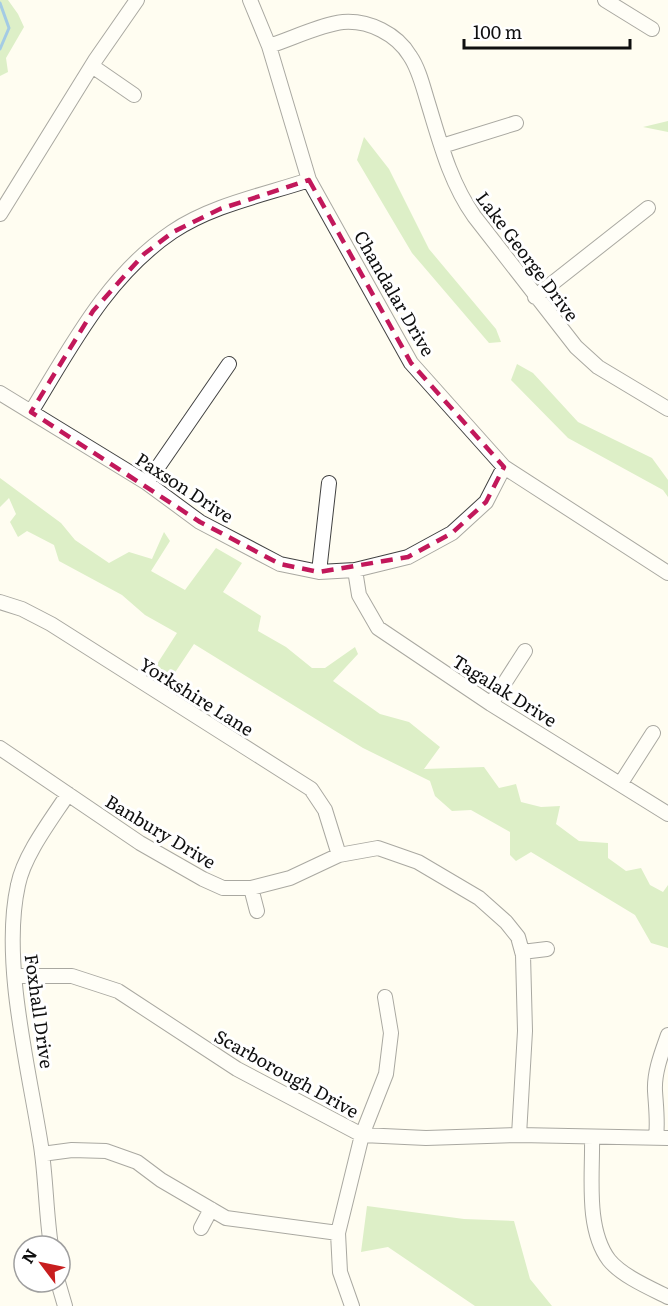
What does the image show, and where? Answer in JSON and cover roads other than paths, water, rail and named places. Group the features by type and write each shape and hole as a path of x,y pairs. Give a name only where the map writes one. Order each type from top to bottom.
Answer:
{"street":[{"path":"0,214 92,66 137,0"},
{"name":"Chandalar Drive","path":"250,0 269,46 309,180 411,363 504,467 668,573"},
{"path":"605,0 652,29"},
{"name":"Lake George Drive","path":"269,46 342,22 376,28 396,39 410,56 459,195 535,297 576,347 598,367 668,409"},
{"path":"92,66 134,95"},
{"path":"442,146 516,123"},
{"path":"31,412 93,311 144,254 173,232 220,209 309,180"},
{"path":"535,297 648,208"},
{"path":"147,483 229,364"},
{"name":"Paxson Drive","path":"0,393 147,483 200,522 280,564 319,572 355,570 408,557 452,533 486,502 504,467"},
{"path":"319,572 329,483"},
{"name":"Tagalak Drive","path":"355,570 359,596 378,628 491,704 668,814"},
{"name":"Yorkshire Lane","path":"0,602 22,609 51,624 311,789 325,810 339,855"},
{"path":"491,704 525,651"},
{"path":"621,783 652,733"},
{"name":"Banbury Drive","path":"0,748 140,843 202,879 223,888 251,888 290,878 339,855 378,848 418,862 454,881 485,904 518,938 522,952 525,1031 519,1135"},
{"name":"Foxhall Drive","path":"50,1234 42,1154 15,976 12,922 18,882 42,834 68,794"},
{"path":"251,888 257,910"},
{"path":"522,952 547,949"},
{"name":"Scarborough Drive","path":"15,976 72,976 118,991 237,1069 362,1135 426,1138 519,1135 662,1138"},
{"path":"352,1306 340,1272 338,1233 362,1135 386,1074 390,1033 385,997"},
{"path":"662,1138 655,1089 659,1062 668,1035"},
{"path":"592,1137 596,1228 603,1246 610,1260 622,1270 668,1297"},
{"path":"42,1154 72,1150 106,1151 137,1162 161,1180 226,1218 338,1233"},
{"path":"201,1228 211,1209"}],"waterway":[{"path":"0,3 9,28 0,49"}]}
